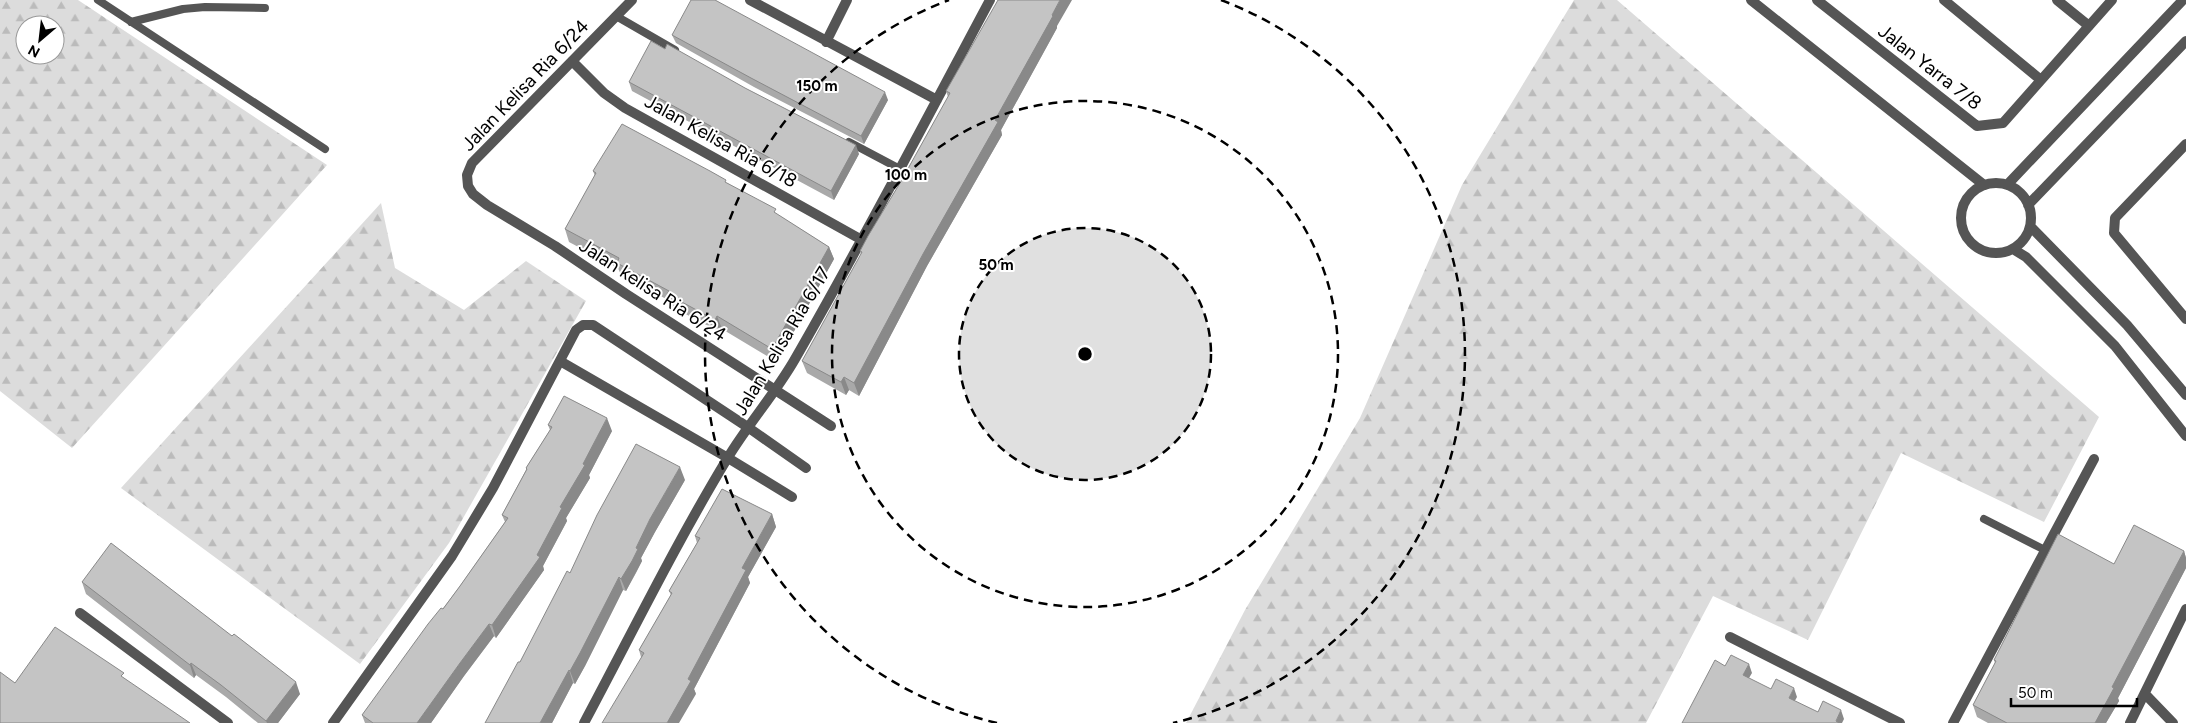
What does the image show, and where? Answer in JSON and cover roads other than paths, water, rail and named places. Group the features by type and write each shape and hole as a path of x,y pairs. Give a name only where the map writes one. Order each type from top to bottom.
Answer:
{"street":[{"name":"Jalan Kelisa Ria 6/24","path":"468,175 472,163 632,0"},
{"path":"750,0 937,100"},
{"path":"826,42 847,0"},
{"name":"Jalan Kelisa Ria 6/17","path":"584,723 681,540 728,458 776,390 862,240 990,0"},
{"path":"1751,0 1984,185"},
{"name":"Jalan Yarra 7/8","path":"1816,0 1977,126 2003,123 2042,80"},
{"path":"1944,0 2042,80 2112,0"},
{"path":"2057,0 2089,26"},
{"path":"2007,185 2183,0"},
{"path":"2028,205 2186,41"},
{"name":"Jalan Kelisa Ria 6/18","path":"572,62 604,93 624,108 862,240"},
{"path":"2186,144 2115,218 2114,234 2186,319"},
{"name":"Jalan kelisa Ria 6/24","path":"468,175 468,186 473,194 487,204 555,246 831,426"},
{"path":"1996,183 2007,185 2018,190 2028,205 2030,226 2022,242 2013,249 2002,252 1985,250 1971,242 1964,232 1962,210 1971,195 1984,185 1996,183"},
{"path":"2030,226 2127,326 2186,395"},
{"path":"2013,249 2026,257 2115,346 2186,436"},
{"path":"333,723 452,556 492,488 576,330 583,325 593,325 806,468"},
{"path":"560,361 792,497"},
{"path":"1953,723 2094,459"},
{"path":"2130,723 2146,695 2186,609"},
{"path":"80,613 228,723"},
{"path":"1730,637 1900,723"},
{"path":"2146,695 2173,723"}],"lane":[{"path":"98,0 325,149"},
{"path":"131,22 183,9 205,7 265,8"},
{"path":"616,16 684,54"},
{"path":"839,138 900,169"},
{"path":"1984,519 2045,550"}]}
